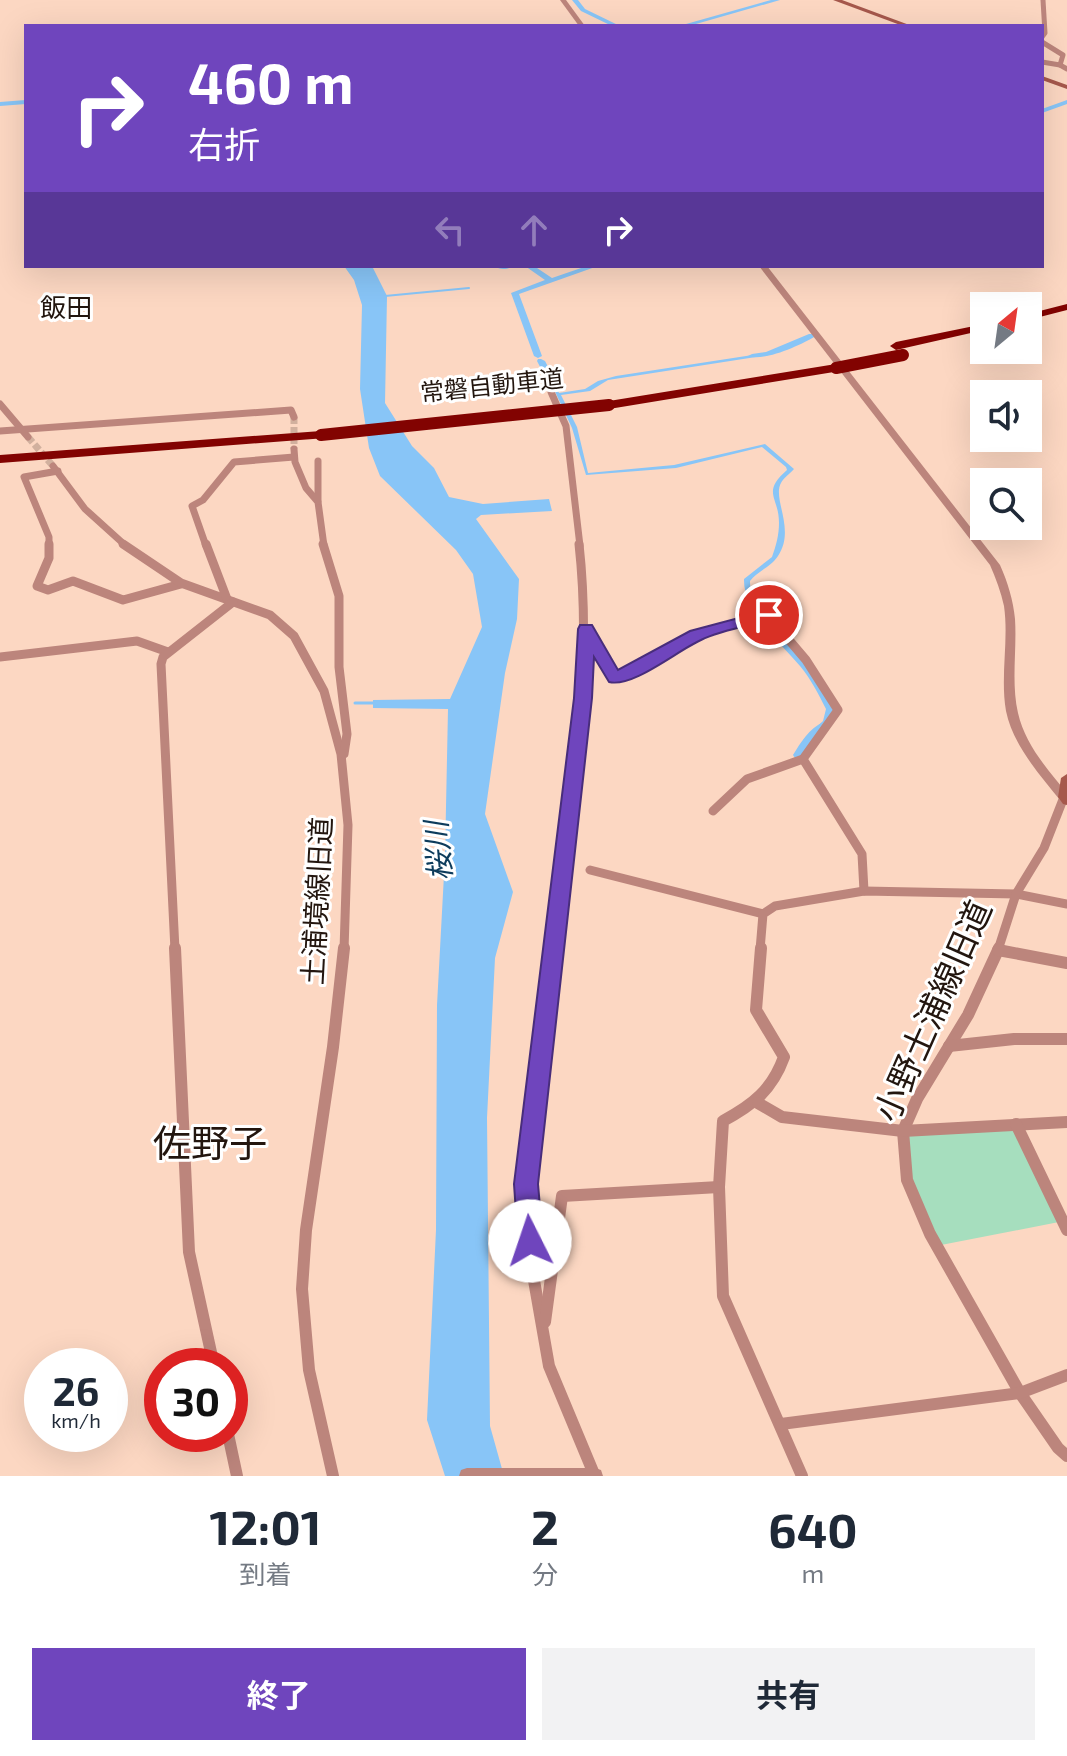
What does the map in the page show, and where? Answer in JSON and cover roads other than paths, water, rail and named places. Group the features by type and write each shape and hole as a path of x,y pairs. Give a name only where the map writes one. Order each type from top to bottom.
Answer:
{"highway":[{"path":"1042,313 1067,307"},
{"path":"1042,324 1067,318"},
{"name":"常磐自動車道","path":"899,351 970,331"},
{"name":"常磐自動車道","path":"0,459 606,400 970,340"},
{"name":"常磐自動車道","path":"0,449 321,430"}],"main road":[{"path":"836,0 903,24"},
{"path":"1044,79 1067,87"},
{"path":"1066,799 1067,778"}],"street":[{"path":"563,0 581,24"},
{"path":"1043,0 1044,35"},
{"path":"1044,41 1063,55 1060,65"},
{"path":"1044,62 1067,69"},
{"path":"765,268 995,565 1010,601 1012,716 1031,750 1066,799"},
{"path":"467,1476 590,1475 549,1366 532,1269 526,1184 583,698 586,629 566,426 551,392"},
{"path":"0,404 26,433"},
{"path":"0,431 26,433 291,410 294,417"},
{"path":"210,1348 189,1252 161,664 168,652 230,600 200,533 192,506 203,500 234,462 294,453 306,488 318,502"},
{"path":"318,461 321,536 339,596 339,667 347,734 343,757"},
{"name":"土浦境線旧道","path":"181,584 123,600 73,581 48,590 37,586 49,558 49,537 24,477 56,468 88,513 133,552 181,584 275,617 292,633 319,672 343,757 349,826 338,1003 303,1262 305,1345 322,1440 333,1476"},
{"path":"757,596 806,660 838,710 834,722 809,743 803,759"},
{"path":"586,629 615,678 647,664 696,635 769,615"},
{"path":"0,657 137,641 168,652"},
{"path":"713,811 747,779 803,759"},
{"path":"803,759 862,854 864,891"},
{"name":"小野土浦線旧道","path":"1066,799 1052,833 1016,894 998,950 968,1015 917,1099 903,1131 907,1180 930,1234 1020,1393 1058,1448 1067,1456"},
{"path":"590,870 763,914 775,906 864,891 1016,894 1067,904"},
{"path":"763,914 756,1010 784,1057 778,1078 758,1103 723,1121 719,1187 723,1296 802,1476"},
{"path":"998,950 1067,963"},
{"path":"949,1046 1014,1039 1067,1039"},
{"path":"758,1103 782,1117 903,1131 1067,1122"},
{"path":"1016,1124 1067,1230"},
{"path":"544,1334 562,1196 719,1187"},
{"path":"781,1424 1020,1393 1067,1375"},
{"path":"232,1452 237,1476"}],"water":[{"path":"345,268 373,268 387,296 385,403 412,446 434,468 449,497 483,504 549,499 552,511 481,515 476,519 519,579 517,619 505,673 485,814 513,892 495,958 487,1118 490,1426 504,1476 445,1476 427,1420 436,1230 437,1005 445,856 448,709 373,708 373,700 450,699 482,627 473,574 456,550 380,476 369,448 360,389 362,305 354,280"},
{"path":"765,353 769,355 608,380 590,391 561,395 577,427 588,473 674,465 765,444 794,469 782,481 779,490 785,535 783,546 775,560 750,581 752,593 764,617 810,670 833,708 833,715 817,734 803,740 823,721 826,709 804,671 756,615 745,591 744,579 772,557 779,523 773,490 786,467 762,447 676,468 586,475 572,428 544,368 549,368 559,393 585,389 616,376"}],"waterway":[{"path":"575,0 583,10 613,24"},
{"path":"689,24 777,0"},
{"path":"0,104 24,102"},
{"path":"1044,110 1067,102"},
{"path":"532,268 551,281"},
{"path":"551,281 588,268"},
{"path":"538,356 515,293 551,281"},
{"path":"385,296 469,288"},
{"path":"752,356 768,354 812,336"},
{"path":"541,361 552,382"},
{"path":"355,703 376,703"},
{"path":"799,755 807,741 823,726"}],"tunnel":[{"path":"294,417 294,449"},
{"path":"28,437 53,466"}],"district":[{"name":"飯田","path":"66,308"},
{"name":"佐野子","path":"210,1144"}],"water label":[{"name":"桜川","path":"439,851"}]}
